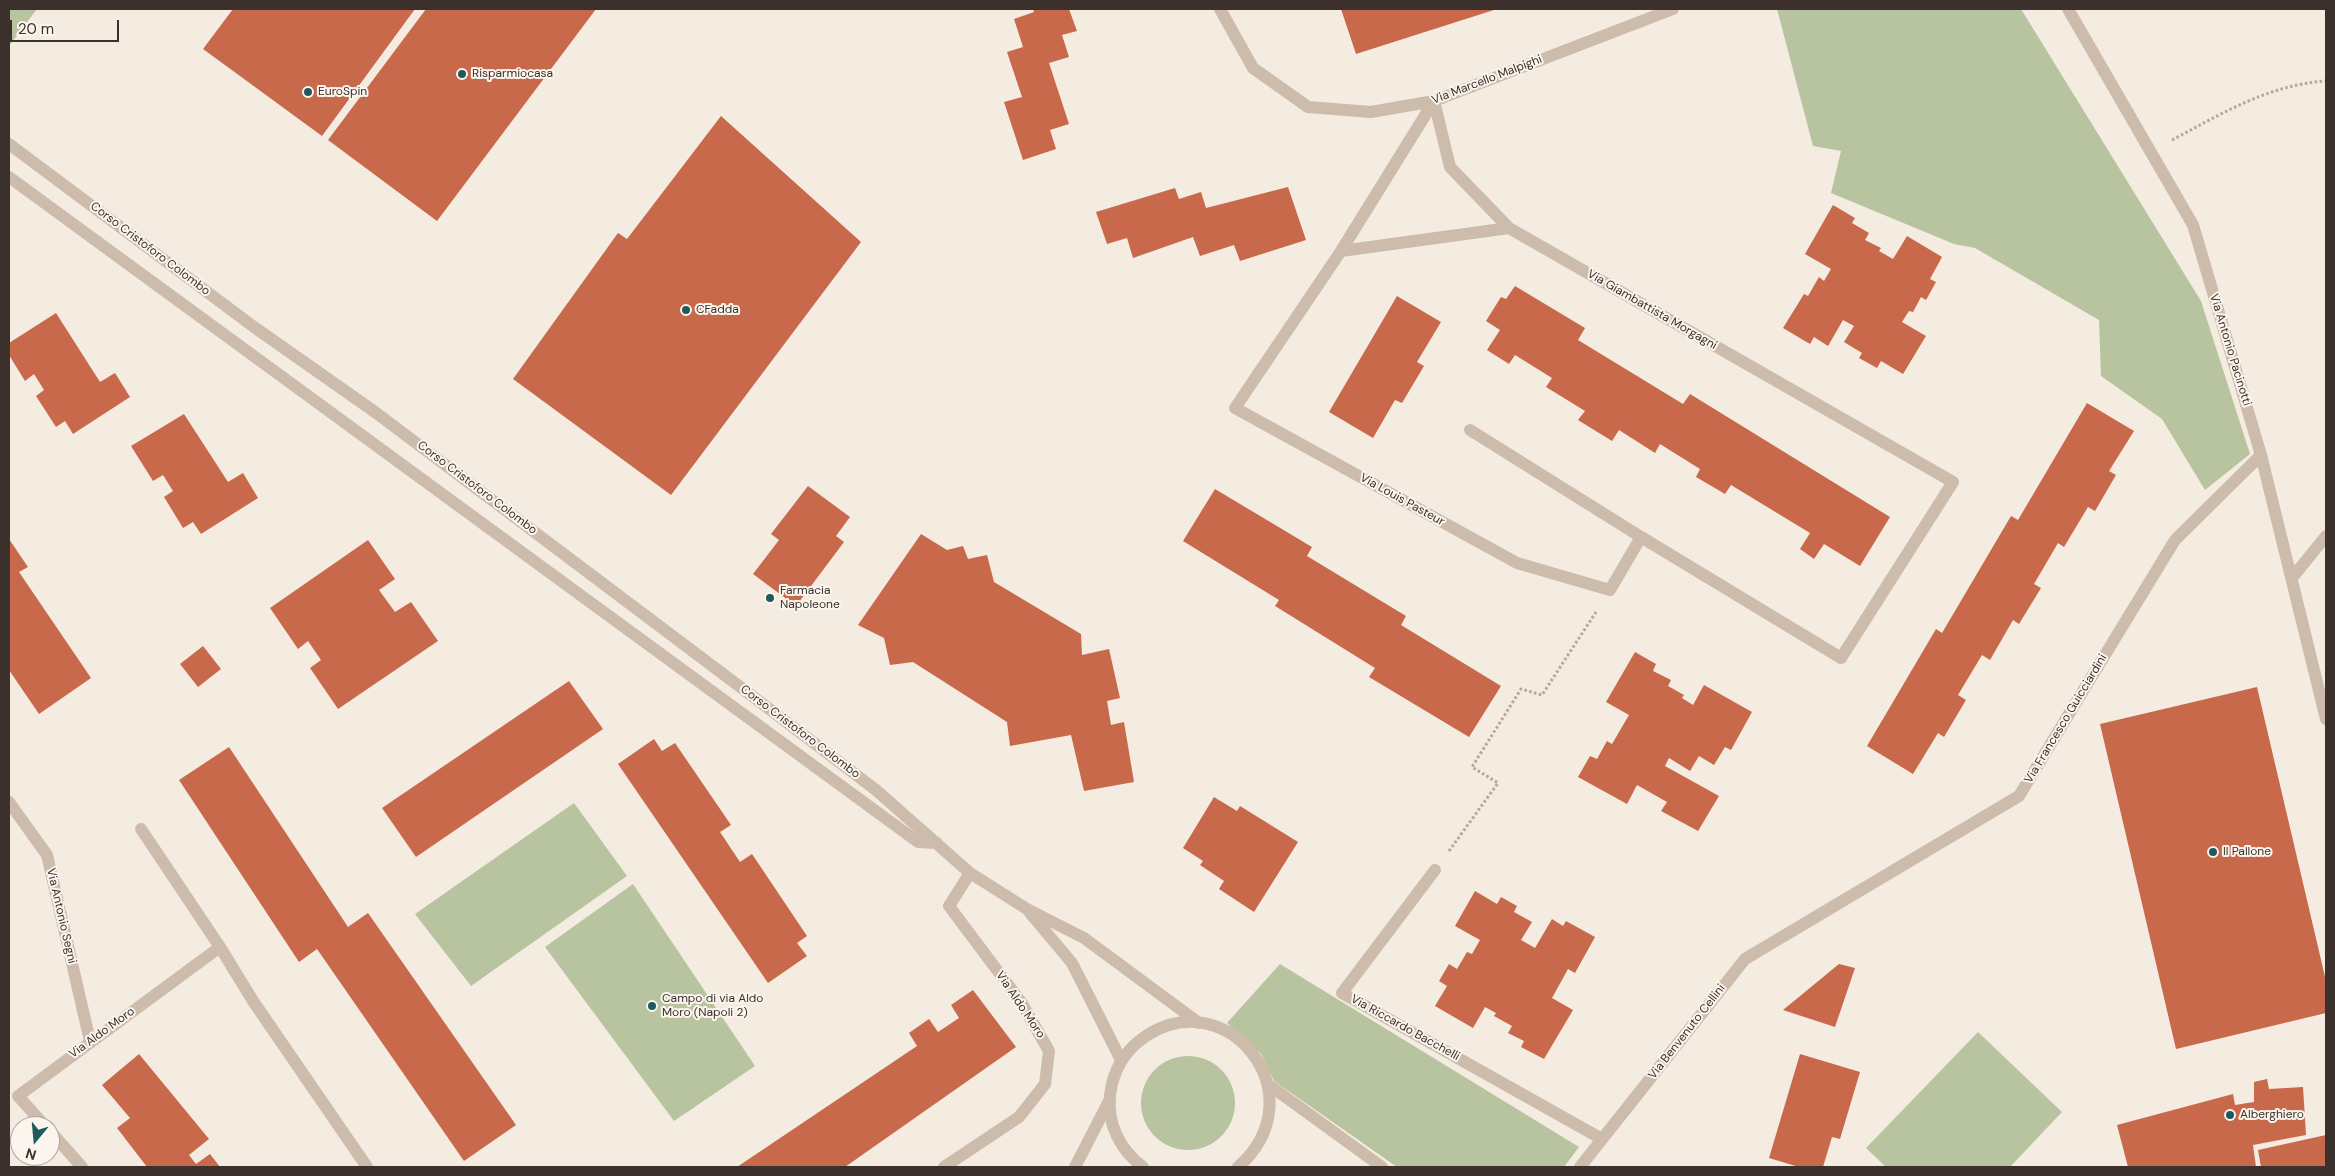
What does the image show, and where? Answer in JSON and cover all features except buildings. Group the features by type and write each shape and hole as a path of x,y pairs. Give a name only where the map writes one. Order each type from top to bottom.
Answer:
{"street":[{"name":"Via Marcello Malpighi","path":"1220,9 1253,68 1308,108 1370,112 1434,101 1673,9"},
{"name":"Via Antonio Pacinotti","path":"2068,9 2193,225 2261,455 2326,719"},
{"name":"Via Louis Pasteur","path":"1434,101 1341,251 1235,408 1518,563 1610,590"},
{"name":"Via Giambattista Morgagni","path":"1434,101 1450,167 1509,228 1953,482 1841,658 1641,537"},
{"name":"Corso Cristoforo Colombo","path":"9,144 254,326 374,412 739,686 876,790 970,872 1027,909 1084,938 1199,1023"},
{"name":"Corso Cristoforo Colombo","path":"9,177 918,842 937,843"},
{"path":"1341,251 1509,228"},
{"path":"1470,430 1641,537 1610,590"},
{"name":"Via Francesco Guicciardini","path":"1812,919 2020,796 2175,540 2261,455"},
{"path":"2292,578 2326,536"},
{"name":"Via Antonio Segni","path":"9,802 47,855 90,1041"},
{"path":"141,829 220,947 253,1001 367,1167"},
{"name":"Via Riccardo Bacchelli","path":"1435,870 1342,993 1602,1139"},
{"name":"Via Aldo Moro","path":"944,1167 1019,1117 1045,1084 1050,1050 1021,1002 949,906 970,872"},
{"name":"Corso Cristoforo Colombo","path":"1027,909 1072,963 1121,1060"},
{"name":"Via Benvenuto Cellini","path":"1580,1167 1745,959 1812,919"},
{"name":"Via Aldo Moro","path":"36,1116 18,1096 90,1041 220,947"},
{"name":"Corso Cristoforo Colombo","path":"1143,1167 1131,1158 1116,1136 1109,1108 1112,1081 1121,1060 1136,1042 1155,1030 1177,1023 1199,1023 1223,1030 1244,1043 1260,1062 1269,1085 1270,1109 1265,1133 1252,1155 1238,1167"},
{"path":"1269,1085 1382,1167"},
{"path":"1076,1167 1110,1099"},
{"path":"60,1142 82,1167"}],"path":[{"path":"2152,152 2242,102 2298,83 2326,81"},
{"path":"1435,870 1498,783 1472,767 1521,689 1542,695 1610,590"}],"green space":[{"path":"9,9 37,9 9,46"},
{"path":"1777,9 2021,9 2201,301 2250,454 2205,490 2162,419 2101,376 2099,320 1975,248 1954,244 1831,193 1841,151 1813,146"},
{"path":"574,803 627,876 471,986 415,914"},
{"name":"Campo di via Aldo Moro (Napoli 2)","path":"633,884 755,1066 674,1121 545,947"},
{"path":"1280,964 1579,1147 1564,1167 1397,1167 1274,1081 1261,1054 1227,1023"},
{"path":"1978,1032 2062,1112 2010,1167 1886,1167 1866,1148"},
{"path":"1188,1056 1206,1060 1221,1070 1231,1085 1235,1103 1231,1121 1221,1136 1206,1146 1188,1150 1170,1146 1155,1136 1145,1121 1141,1103 1145,1085 1155,1070 1170,1060"}],"place":[{"name":"Risparmiocasa","path":"462,74"},
{"name":"EuroSpin","path":"308,92"},
{"name":"CFadda","path":"686,310"},
{"name":"Farmacia Napoleone","path":"770,598"},
{"name":"Il Pallone","path":"2213,852"},
{"name":"Campo di via Aldo Moro (Napoli 2)","path":"652,1006"},
{"name":"Alberghiero","path":"2230,1115"}]}
